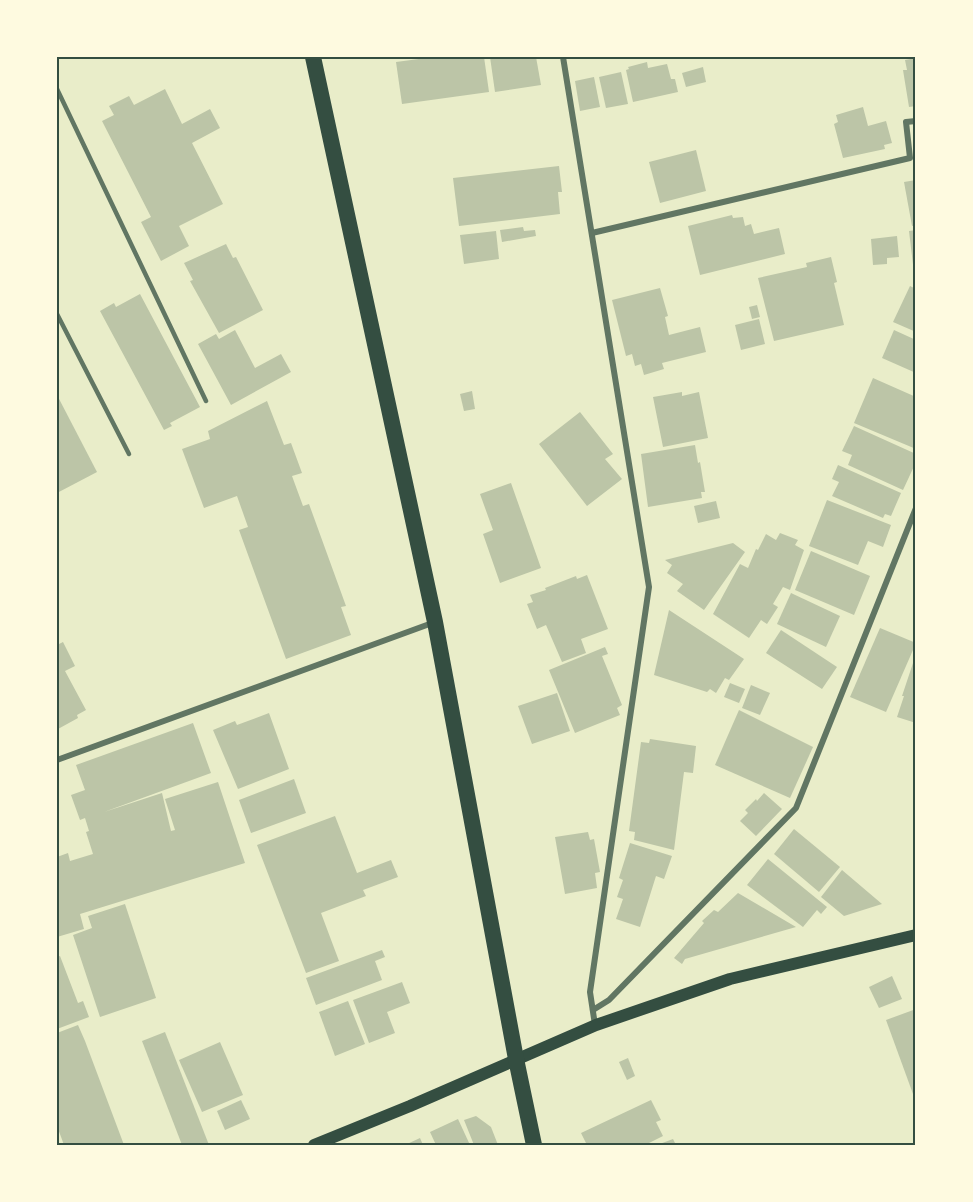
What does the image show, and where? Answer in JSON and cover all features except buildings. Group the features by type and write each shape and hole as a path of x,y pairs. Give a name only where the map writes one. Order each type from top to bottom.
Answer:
{"highway":[{"path":"313,57 435,622 534,1145"}],"main road":[{"path":"314,1145 596,1025 730,979 916,935"}],"street":[{"path":"563,57 649,588 590,992 596,1025"},
{"path":"592,233 910,158 906,123 916,121"},
{"path":"593,1010 609,1000 796,808 916,508"},
{"path":"57,760 435,622"}],"lane":[{"path":"57,89 206,401"},
{"path":"57,314 129,454"}]}
